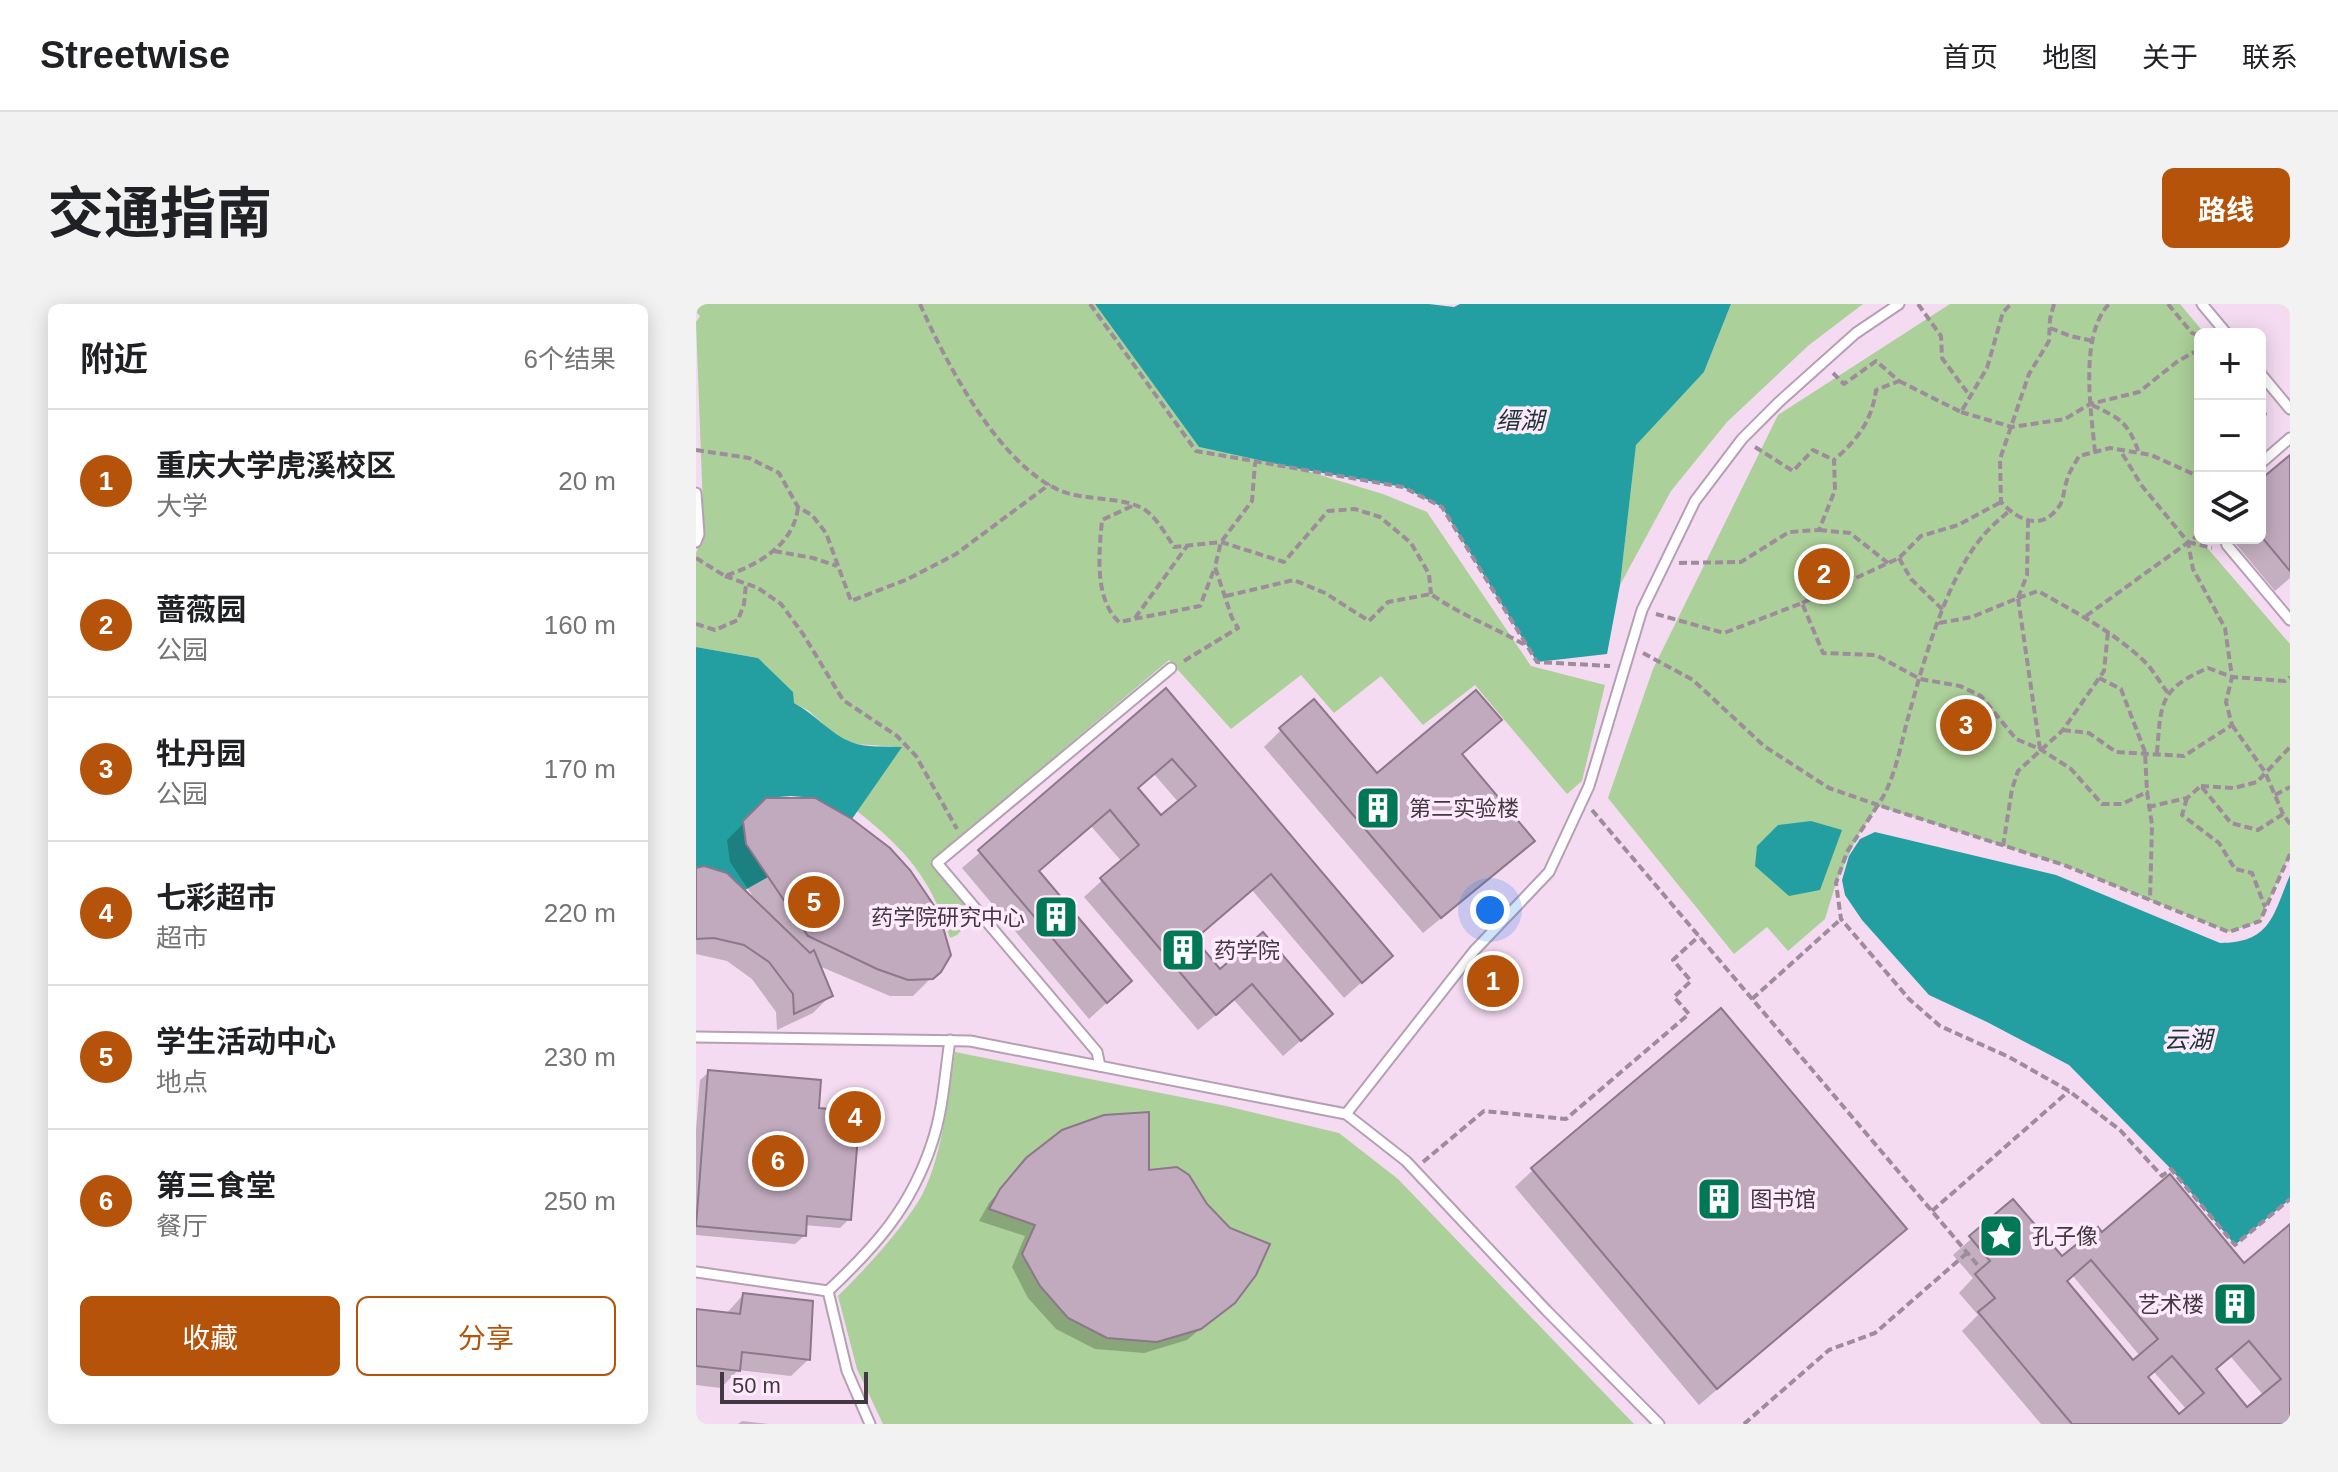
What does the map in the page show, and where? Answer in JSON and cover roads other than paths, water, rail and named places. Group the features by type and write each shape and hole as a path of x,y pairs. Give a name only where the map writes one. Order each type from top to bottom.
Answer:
{"lane":[{"path":"1346,1114 1474,951 1549,872 1589,786 1642,610 1695,501 1742,439 1822,362 1856,333 1899,304"},
{"path":"2202,304 2222,328"},
{"path":"2266,380 2290,409"},
{"path":"2266,459 2290,438"},
{"path":"696,493 699,534 696,542"},
{"path":"2227,544 2290,620"},
{"path":"1100,1066 1097,1052 937,863 1171,668"},
{"path":"696,1037 970,1041 1346,1114 1414,1170 1659,1424"},
{"path":"828,1291 869,1253 911,1196 933,1140 950,1040"},
{"path":"696,1272 828,1291"},
{"path":"828,1291 847,1371 870,1424"}],"water":[{"name":"缙湖","path":"1095,304 1429,304 1454,307 1460,304 1731,304 1704,372 1636,445 1620,585 1607,654 1537,662 1442,507 1403,487 1199,447"},
{"path":"696,647 758,658 793,692 794,703 851,742 902,747 852,819 815,798 766,798 743,820 746,844 768,877 745,890 727,873 696,868"},
{"path":"1811,821 1842,830 1820,890 1789,896 1755,866 1757,846 1778,825"},
{"name":"云湖","path":"1875,832 2056,875 2220,943 2237,942 2260,932 2274,914 2290,875 2290,1199 2235,1245 2171,1169 2069,1065 1929,995 1862,920 1845,895 1842,880 1849,856 1860,839"}],"place":[{"name":"蔷薇园","path":"1824,574"},
{"name":"牡丹园","path":"1966,725"},
{"name":"第二实验楼","path":"1378,808"},
{"name":"学生活动中心","path":"814,902"},
{"name":"药学院研究中心","path":"1056,917"},
{"name":"药学院","path":"1183,950"},
{"name":"重庆大学虎溪校区","path":"1493,981"},
{"name":"七彩超市","path":"855,1117"},
{"name":"第三食堂","path":"778,1161"},
{"name":"图书馆","path":"1719,1199"},
{"name":"孔子像","path":"2001,1236"},
{"name":"艺术楼","path":"2235,1304"}]}
